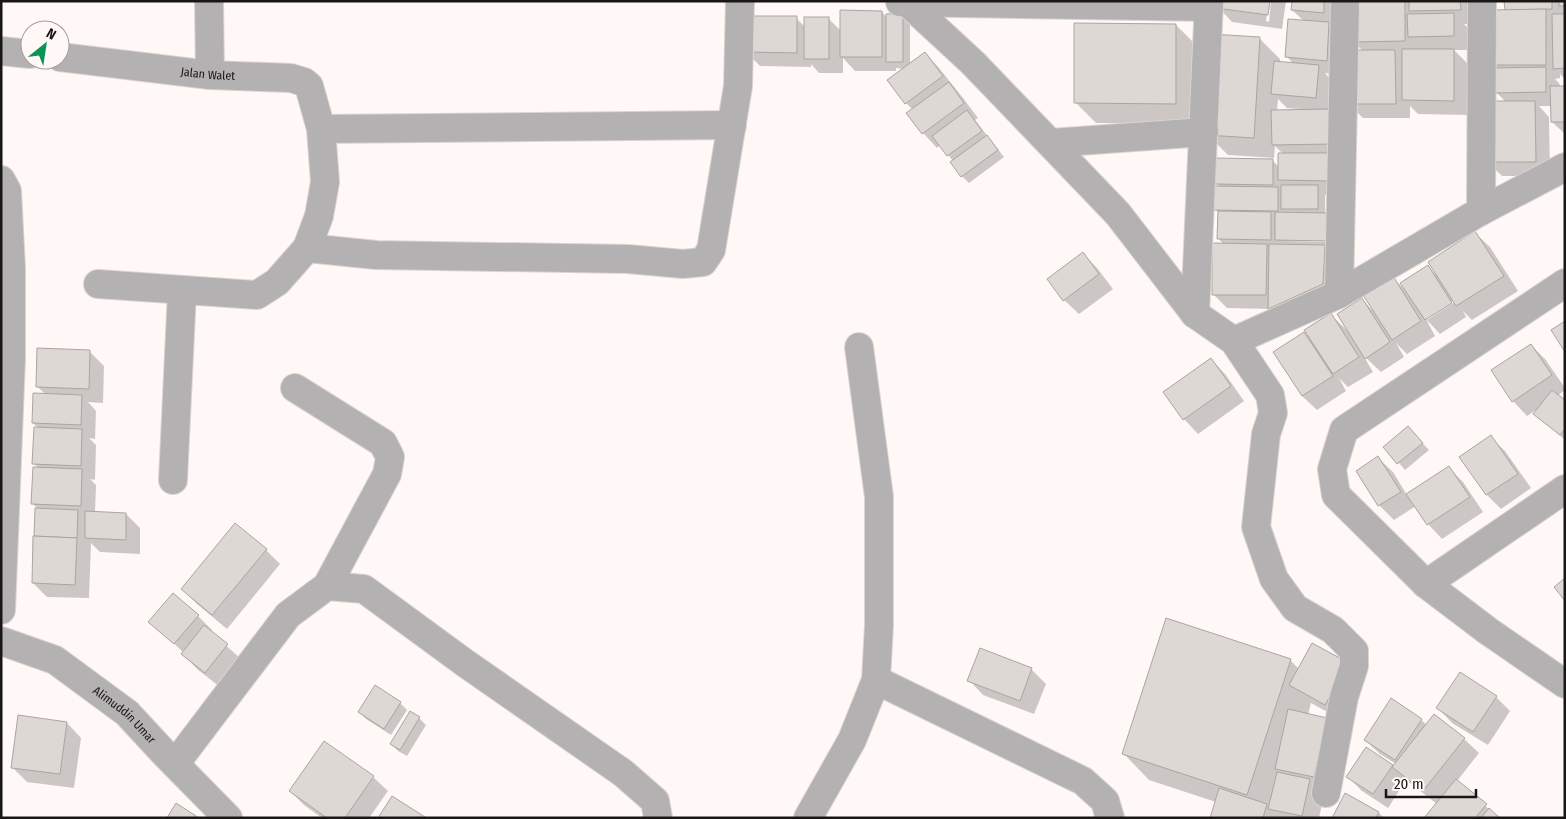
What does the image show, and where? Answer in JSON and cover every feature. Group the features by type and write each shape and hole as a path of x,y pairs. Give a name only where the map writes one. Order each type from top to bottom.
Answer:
{"street":[{"path":"209,1 210,75"},
{"path":"307,248 376,254 628,259 683,264 703,262 711,250 738,86 740,1"},
{"path":"1339,294 1345,1"},
{"path":"1481,212 1482,1"},
{"path":"899,2 1209,4 1195,314"},
{"path":"899,2 973,63 1051,143 1118,214 1195,314 1234,341 1270,395 1273,413 1266,434 1256,527 1274,579 1294,608 1333,630 1354,651 1354,666 1344,697 1326,793"},
{"path":"1,51 20,53"},
{"name":"Jalan Walet","path":"70,58 210,75 291,78 304,82 309,86 321,129"},
{"path":"98,284 257,295 277,282 307,248 319,216 324,182 321,129 732,125"},
{"path":"1051,143 1204,132"},
{"path":"1234,341 1339,294 1481,212 1565,167"},
{"path":"1,180 8,191 11,268 11,359 1,610"},
{"path":"1565,283 1344,430 1332,469 1336,495 1426,584 1488,631 1565,684"},
{"path":"174,480 182,291"},
{"path":"808,818 852,740 876,680 880,625 879,497 858,347"},
{"path":"174,764 288,615 327,586 387,474 390,457 383,443 295,388"},
{"path":"1426,584 1565,489"},
{"path":"327,586 364,589 465,663 623,773 655,800 658,818"},
{"name":"Alimuddin Umar","path":"1,641 56,660 127,713 228,818"},
{"path":"876,680 1083,781 1104,801 1110,818"}],"building":[{"path":"1217,1 1270,1 1268,15 1216,8"},
{"path":"1292,1 1324,1 1324,13 1291,10"},
{"path":"1351,1 1405,1 1405,41 1352,42"},
{"path":"1409,1 1460,1 1461,10 1409,11"},
{"path":"1504,1 1552,1 1552,9 1505,10"},
{"path":"1559,1 1565,1 1565,6 1559,6"},
{"path":"1546,9 1546,65 1492,65 1491,10"},
{"path":"840,10 882,11 882,57 840,57"},
{"path":"903,13 903,62 886,62 886,14"},
{"path":"1454,13 1454,36 1408,37 1407,14"},
{"path":"1552,14 1565,14 1565,68 1553,69"},
{"path":"745,16 797,16 797,53 745,52"},
{"path":"804,17 829,17 829,59 804,59"},
{"path":"1288,19 1329,22 1327,61 1285,57"},
{"path":"1074,23 1176,24 1176,104 1074,103"},
{"path":"1211,34 1260,37 1254,138 1206,135"},
{"path":"1402,49 1454,49 1454,101 1402,100"},
{"path":"1346,50 1395,50 1396,104 1347,104"},
{"path":"925,52 943,76 905,104 887,80"},
{"path":"1274,61 1319,65 1316,98 1271,94"},
{"path":"1546,67 1546,92 1495,93 1494,68"},
{"path":"949,82 964,103 922,134 906,113"},
{"path":"1550,86 1565,86 1565,122 1551,122"},
{"path":"1486,101 1535,101 1536,162 1487,162"},
{"path":"1332,109 1333,144 1272,145 1271,110"},
{"path":"967,110 982,131 947,156 932,136"},
{"path":"987,135 998,150 961,177 950,162"},
{"path":"1278,153 1331,153 1331,181 1278,180"},
{"path":"1216,158 1273,159 1273,185 1215,184"},
{"path":"1281,185 1318,185 1318,209 1281,209"},
{"path":"1214,186 1278,187 1278,211 1214,210"},
{"path":"1218,211 1271,212 1271,240 1217,239"},
{"path":"1275,212 1328,213 1328,241 1275,240"},
{"path":"1475,231 1504,276 1456,306 1428,262"},
{"path":"1212,243 1267,244 1266,295 1212,295"},
{"path":"1269,244 1325,245 1323,284 1268,309"},
{"path":"1083,252 1099,274 1063,301 1047,279"},
{"path":"1428,265 1452,303 1425,320 1400,283"},
{"path":"1393,276 1421,321 1392,340 1363,295"},
{"path":"1362,298 1390,342 1365,359 1337,314"},
{"path":"1331,313 1359,357 1333,374 1304,330"},
{"path":"1565,321 1565,352 1551,330"},
{"path":"1304,332 1333,376 1302,396 1273,352"},
{"path":"1531,344 1552,375 1512,402 1491,370"},
{"path":"37,348 90,350 89,389 36,387"},
{"path":"1211,358 1231,386 1183,420 1163,392"},
{"path":"1552,390 1565,400 1565,429 1560,435 1533,414"},
{"path":"33,393 82,395 81,425 32,423"},
{"path":"1408,426 1423,443 1397,464 1383,447"},
{"path":"34,427 82,429 81,466 32,464"},
{"path":"1491,435 1518,474 1486,495 1459,457"},
{"path":"1378,456 1401,492 1378,506 1356,471"},
{"path":"1449,466 1470,497 1427,525 1406,494"},
{"path":"33,467 82,469 81,506 31,504"},
{"path":"35,508 78,510 77,538 34,536"},
{"path":"85,511 126,513 126,540 85,538"},
{"path":"235,523 267,549 212,615 181,589"},
{"path":"33,536 77,538 75,585 32,583"},
{"path":"1565,578 1565,601 1554,587"},
{"path":"173,593 199,615 174,644 148,622"},
{"path":"1166,618 1291,659 1247,795 1122,754"},
{"path":"204,625 228,644 205,673 181,654"},
{"path":"1312,643 1349,663 1325,705 1289,685"},
{"path":"980,648 1032,668 1020,701 967,681"},
{"path":"1460,672 1497,696 1473,732 1436,708"},
{"path":"375,685 401,702 384,729 358,712"},
{"path":"1391,698 1422,719 1395,760 1364,740"},
{"path":"1288,709 1327,718 1314,777 1275,769"},
{"path":"410,711 420,717 400,750 390,744"},
{"path":"1434,714 1465,738 1423,791 1392,767"},
{"path":"18,715 67,722 60,774 11,768"},
{"path":"324,741 374,776 345,818 327,818 289,791"},
{"path":"1366,747 1393,765 1373,794 1346,777"},
{"path":"1277,772 1310,779 1302,816 1268,809"},
{"path":"1456,779 1487,804 1475,818 1424,818"},
{"path":"1219,788 1267,804 1263,818 1210,818"},
{"path":"1345,793 1379,812 1376,818 1332,818"},
{"path":"392,796 425,817 425,818 378,818"},
{"path":"176,803 199,818 167,818"},
{"path":"1489,808 1500,818 1481,818"}]}
